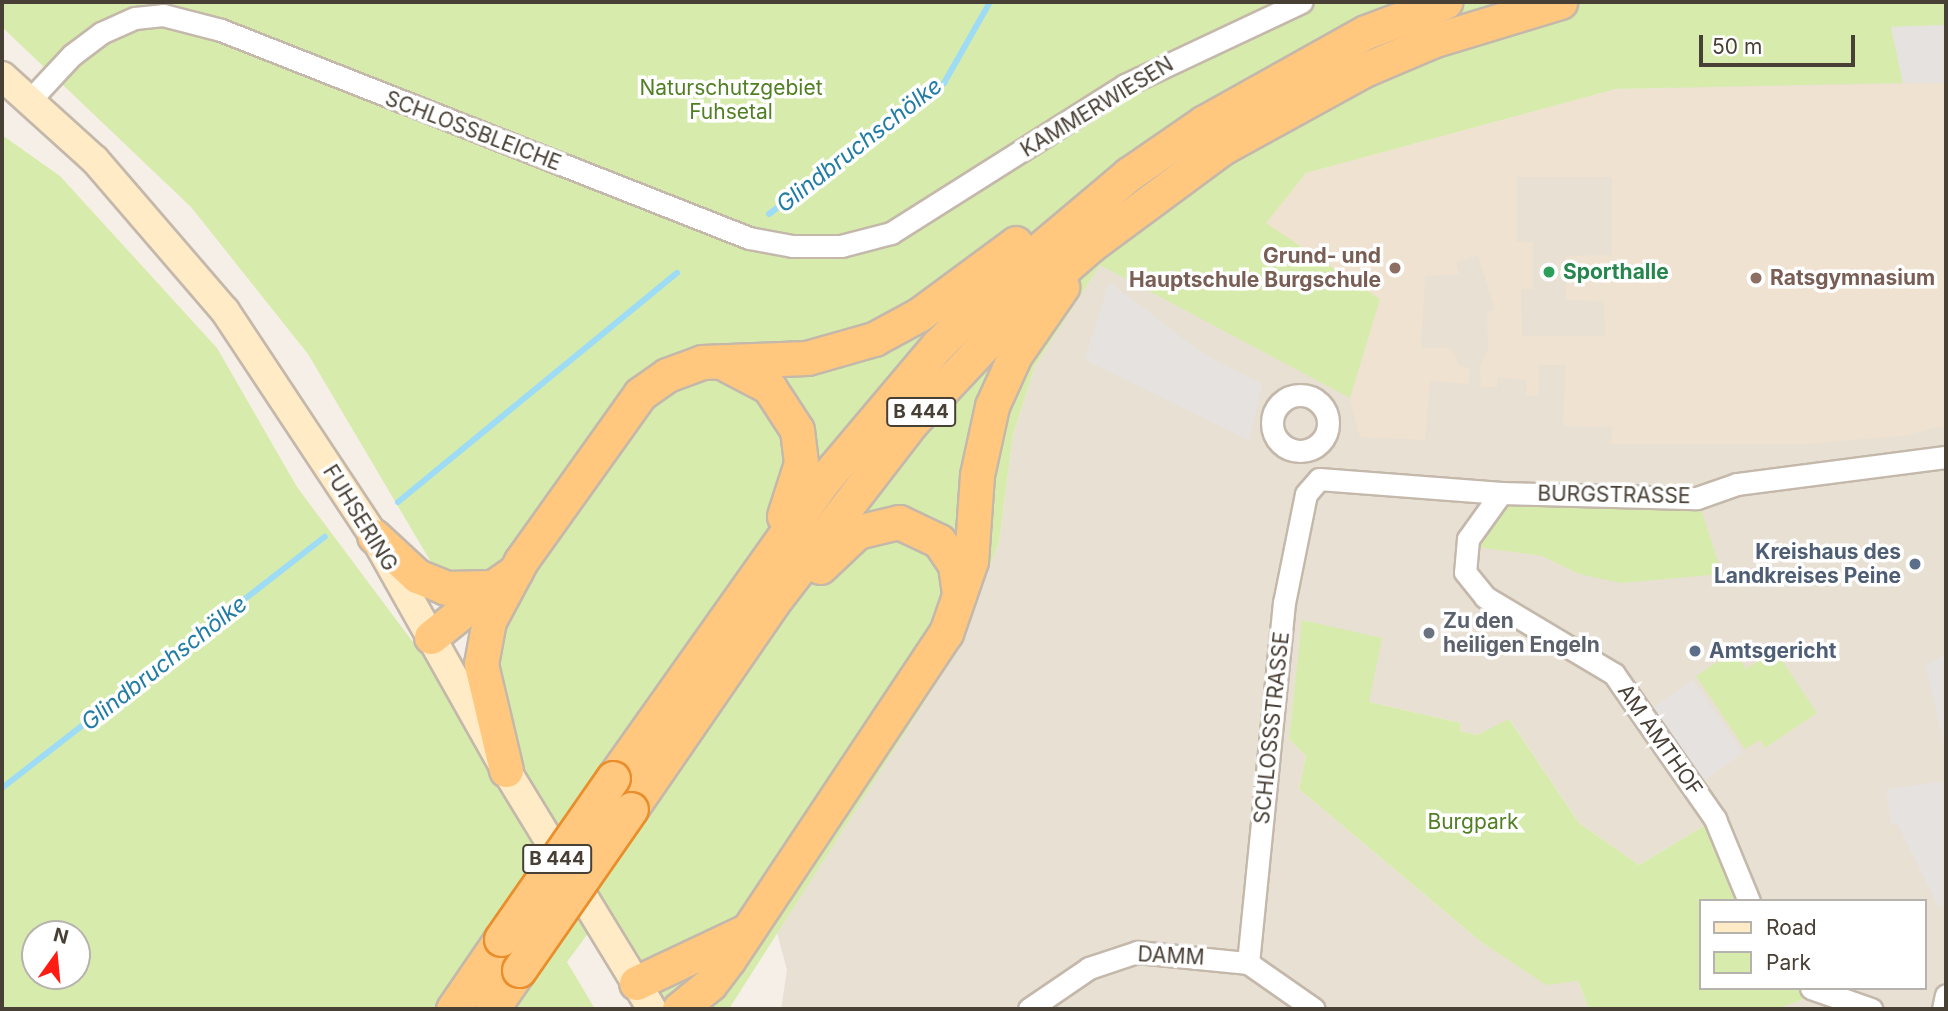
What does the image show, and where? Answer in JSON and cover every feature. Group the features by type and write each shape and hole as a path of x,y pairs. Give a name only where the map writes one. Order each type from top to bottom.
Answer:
{"highway":[{"name":"B 444","path":"453,1009 770,553 851,447 938,345 1082,232 1192,130 1366,32 1445,2"},
{"name":"B 444","path":"492,1009 774,601 920,413 1018,308 1082,232 1222,148 1364,70 1432,41 1560,2"},
{"path":"506,770 481,664 489,621 505,579 629,407 667,375 702,362 807,358 874,339 920,314 1039,226 1082,232 1015,355 992,406 976,475 971,561 956,609 932,659 710,984 679,1009"},
{"path":"702,362 731,365 758,378 781,399 797,430 798,480 770,553"},
{"path":"774,601 800,588 857,532 899,522 927,532 948,552 958,580 956,609"},
{"path":"374,536 431,584 461,591 505,579"},
{"path":"432,637 505,579"},
{"path":"432,637 455,639 489,621"},
{"path":"644,996 746,931"}],"main road":[{"name":"FUHSERING","path":"2,76 95,160 225,311 374,536 506,770 644,996"}],"street":[{"name":"KAMMERWIESEN","path":"938,206 1125,85 1301,2"},
{"name":"SCHLOSSBLEICHE","path":"30,100 72,55 101,33 135,18 163,15 221,30 749,238 792,246 841,246 891,233 938,206"},
{"path":"1311,449 1312,487"},
{"name":"BURGSTRASSE","path":"1312,487 1698,498 1737,484 1946,457"},
{"name":"SCHLOSSSTRASSE","path":"1248,963 1284,603 1312,487"},
{"name":"AM AMTHOF","path":"1501,493 1468,539 1465,572 1485,597 1614,674 1715,819 1748,899"},
{"name":"DAMM","path":"1028,1009 1089,968 1128,954 1183,954 1248,963 1314,1009"},
{"path":"1817,990 1871,1009"},
{"path":"1943,1009 1946,995"}],"shaded area":[{"path":"1946,2 1946,1009 1777,1009 1819,993 1814,990 1927,990 1927,899 1748,899 1715,819 1639,865 1579,823 1510,720 1477,735 1460,731 1461,723 1369,702 1303,620 1289,739 1306,756 1299,789 1481,942 1546,984 1578,981 1589,1009 781,1009 787,970 777,933 957,651 999,542 1013,435 1035,366 1100,264"},
{"path":"1946,25 1946,83 1903,83 1891,27"},
{"name":"Ratsgymnasium","path":"1946,83 1946,425 1902,436 1805,444 1611,444 1613,427 1563,426 1566,365 1539,365 1538,395 1526,396 1527,380 1498,377 1497,387 1481,387 1480,366 1488,349 1487,312 1495,310 1478,255 1456,262 1459,274 1425,276 1421,348 1451,348 1459,365 1470,369 1469,384 1430,381 1425,440 1360,437 1350,398 1380,299 1265,223 1306,173 1616,89","holes":["1517,177 1612,177 1612,255 1566,256 1566,300 1604,301 1605,336 1522,336 1521,289 1533,289 1533,242 1517,242"]},
{"path":"1109,282 1205,355 1262,384 1249,440 1085,360"},
{"path":"1946,629 1946,754 1926,665 1945,655"},
{"path":"1693,680 1743,753 1701,782 1651,709"},
{"path":"1946,781 1946,906 1939,908 1897,823 1892,824 1886,789"}],"green space":[{"name":"Naturschutzgebiet Fuhsetal","path":"2,2 1946,2 1946,25 1891,27 1903,83 1616,89 1306,173 1266,223 1380,299 1350,398 1100,265 1035,366 1013,435 999,542 957,651 729,1009 645,1009 592,928 567,962 595,1009 2,1009 2,135 60,176 217,348 297,487 433,669 527,837 500,679 308,354 191,207 2,27"},
{"path":"1505,502 1701,509 1722,574 1621,583 1579,574 1542,556 1476,547"},
{"name":"Burgpark","path":"1302,620 1382,638 1369,702 1461,723 1460,731 1477,735 1509,719 1579,823 1639,865 1715,819 1748,899 1700,899 1700,990 1815,990 1820,993 1777,1009 1589,1009 1578,981 1546,985 1481,942 1299,789 1306,756 1289,739"},
{"path":"1775,650 1817,713 1765,748 1760,740 1745,749 1696,676 1734,651 1746,669"}],"waterway":[{"name":"Glindbruchschölke","path":"769,214 944,83 990,2"},
{"name":"Glindbruchschölke","path":"398,502 677,273"},
{"name":"Glindbruchschölke","path":"2,788 325,537"}],"place":[{"name":"Grund- und Hauptschule Burgschule","path":"1395,268"},
{"name":"Sporthalle","path":"1549,272"},
{"name":"Ratsgymnasium","path":"1756,278"},
{"name":"Kreishaus des Landkreises Peine","path":"1915,564"},
{"name":"Zu den heiligen Engeln","path":"1429,633"},
{"name":"Amtsgericht","path":"1695,651"}]}
